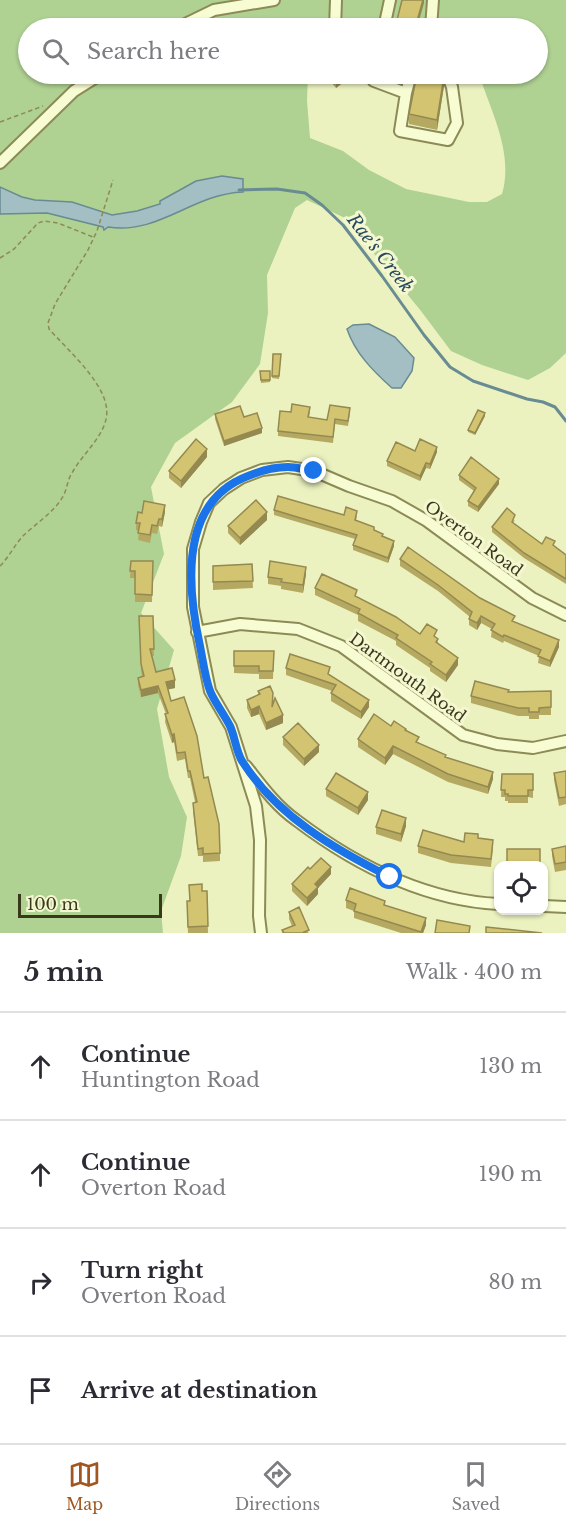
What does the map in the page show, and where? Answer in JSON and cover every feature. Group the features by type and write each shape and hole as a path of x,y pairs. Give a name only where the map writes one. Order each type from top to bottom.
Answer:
{"street":[{"path":"193,18 213,5 274,0"},
{"path":"335,18 336,0"},
{"path":"386,18 390,0"},
{"path":"432,18 433,0"},
{"path":"0,163 74,91 85,84"},
{"path":"382,84 406,93"},
{"path":"408,84 400,131 448,140 457,123 451,84"},
{"name":"Overton Road","path":"261,933 259,916 260,840 256,806 231,727 210,691 193,607 193,549 209,503 241,478 262,470 288,467 314,471 392,501 427,520 532,598 566,615"},
{"name":"Dartmouth Road","path":"197,632 240,624 298,629 341,646 464,735 497,744 533,748 566,741"},
{"path":"241,759 268,795 295,820 356,860 390,877 427,890 478,903 494,904"},
{"path":"548,906 566,907"}],"path":[{"path":"0,122 46,105"},
{"path":"0,566 21,538 62,499 70,476 79,460 103,430 106,405 96,385 82,365 49,329 48,323 55,304 94,238 113,180"},
{"path":"0,258 14,249 38,223 44,221 58,223 94,238"}],"green space":[{"path":"0,0 566,0 566,353 550,368 528,380 482,365 451,351 345,218 307,200 295,208 267,275 268,313 260,364 232,402 175,443 151,487 164,554 141,613 174,650 157,709 169,777 187,817 181,856 161,911 163,933 0,933","holes":["18,18 548,18 548,84 482,84 499,133 505,163 502,194 487,202 469,202 406,189 369,170 343,151 310,138 308,84 18,84"]}],"water":[{"path":"222,176 243,179 243,192 208,199 160,220 126,228 108,227 104,230 103,227 47,213 0,214 0,187 22,197 72,202 112,215 160,204 160,201 196,181"},
{"path":"369,324 395,337 414,358 412,371 401,388 392,388 378,375 365,361 350,338 347,329 353,325"}],"building":[{"path":"402,0 423,0 418,18 398,18"},
{"path":"415,84 443,84 437,120 409,114"},
{"path":"273,354 281,354 279,376 272,376"},
{"path":"260,371 270,371 270,380 261,380"},
{"path":"292,404 310,407 308,417 327,420 330,405 350,408 348,421 335,419 333,437 278,431 280,411 291,412"},
{"path":"240,406 244,417 257,413 262,428 224,441 215,414"},
{"path":"478,410 485,413 475,433 468,430"},
{"path":"196,439 207,449 181,481 169,471"},
{"path":"420,439 437,447 430,464 426,463 420,476 387,461 396,442 415,451"},
{"path":"471,457 499,479 478,507 468,501 476,488 459,475"},
{"path":"278,496 344,515 346,507 357,511 355,520 374,527 374,530 383,534 382,536 394,541 388,558 353,545 357,535 274,510"},
{"path":"256,500 267,512 240,538 228,526"},
{"path":"144,501 165,505 162,519 159,519 157,526 152,525 150,535 138,533 140,523 136,523 138,512 142,513"},
{"path":"507,508 515,515 512,522 542,544 546,537 555,541 553,545 566,555 566,579 524,553 492,527"},
{"path":"408,547 480,598 515,616 512,621 559,640 550,661 538,656 541,650 504,635 503,637 491,630 495,624 481,616 477,623 469,619 472,612 400,559"},
{"path":"131,561 153,561 152,595 135,594 135,571 130,571"},
{"path":"270,561 306,567 303,585 281,582 282,579 268,577"},
{"path":"252,564 253,581 213,582 213,566"},
{"path":"322,574 357,590 355,596 396,617 420,634 427,624 437,630 434,636 438,639 436,642 458,658 446,675 430,664 432,662 396,638 398,635 358,613 360,609 315,588"},
{"path":"139,616 153,616 154,649 150,649 156,672 172,668 175,680 166,682 171,701 184,697 197,736 204,778 208,777 219,824 220,853 203,854 203,848 198,849 193,803 197,802 185,752 177,753 174,734 172,735 165,714 168,713 158,686 141,690 138,678 144,676 141,664"},
{"path":"234,651 274,651 273,671 259,671 259,666 234,666"},
{"path":"290,654 330,667 328,674 369,700 361,712 331,693 336,685 286,668"},
{"path":"475,681 509,690 508,692 551,691 551,707 539,708 539,712 529,712 529,708 518,708 471,696"},
{"path":"270,686 273,693 272,707 275,698 283,715 266,723 259,706 251,710 247,700 260,694 258,691"},
{"path":"374,714 391,726 394,721 419,737 416,742 446,755 445,757 493,772 488,787 448,774 393,746 385,758 358,739"},
{"path":"298,723 319,745 304,759 283,737"},
{"path":"566,771 566,797 559,798 554,773"},
{"path":"336,773 368,792 358,808 326,789"},
{"path":"502,774 533,774 533,790 528,790 528,796 508,796 505,790 501,790"},
{"path":"382,810 406,818 401,834 376,827"},
{"path":"423,830 464,842 465,833 478,834 478,838 493,840 491,859 451,855 418,846"},
{"path":"566,846 566,862 555,864 552,849"},
{"path":"507,849 540,849 540,861 507,861"},
{"path":"321,858 331,867 315,884 318,887 307,898 292,884 308,867 310,869"},
{"path":"202,884 202,891 207,891 208,926 188,927 189,885"},
{"path":"350,888 385,901 384,905 426,918 421,932 354,911 356,904 346,900"},
{"path":"299,907 309,930 305,933 284,933 282,930 295,925 289,912"},
{"path":"437,920 470,926 469,933 435,933"},
{"path":"486,927 542,933 486,933"}],"waterway":[{"name":"Rae's Creek","path":"239,190 277,189 305,193 322,205 343,225 450,367 473,381 555,407 566,421"}],"route":[{"path":"314,471 288,467 262,470 241,478 209,503 193,549 193,607 197,632 210,691 231,727 241,759 268,795 295,820 356,860 390,877"}]}
